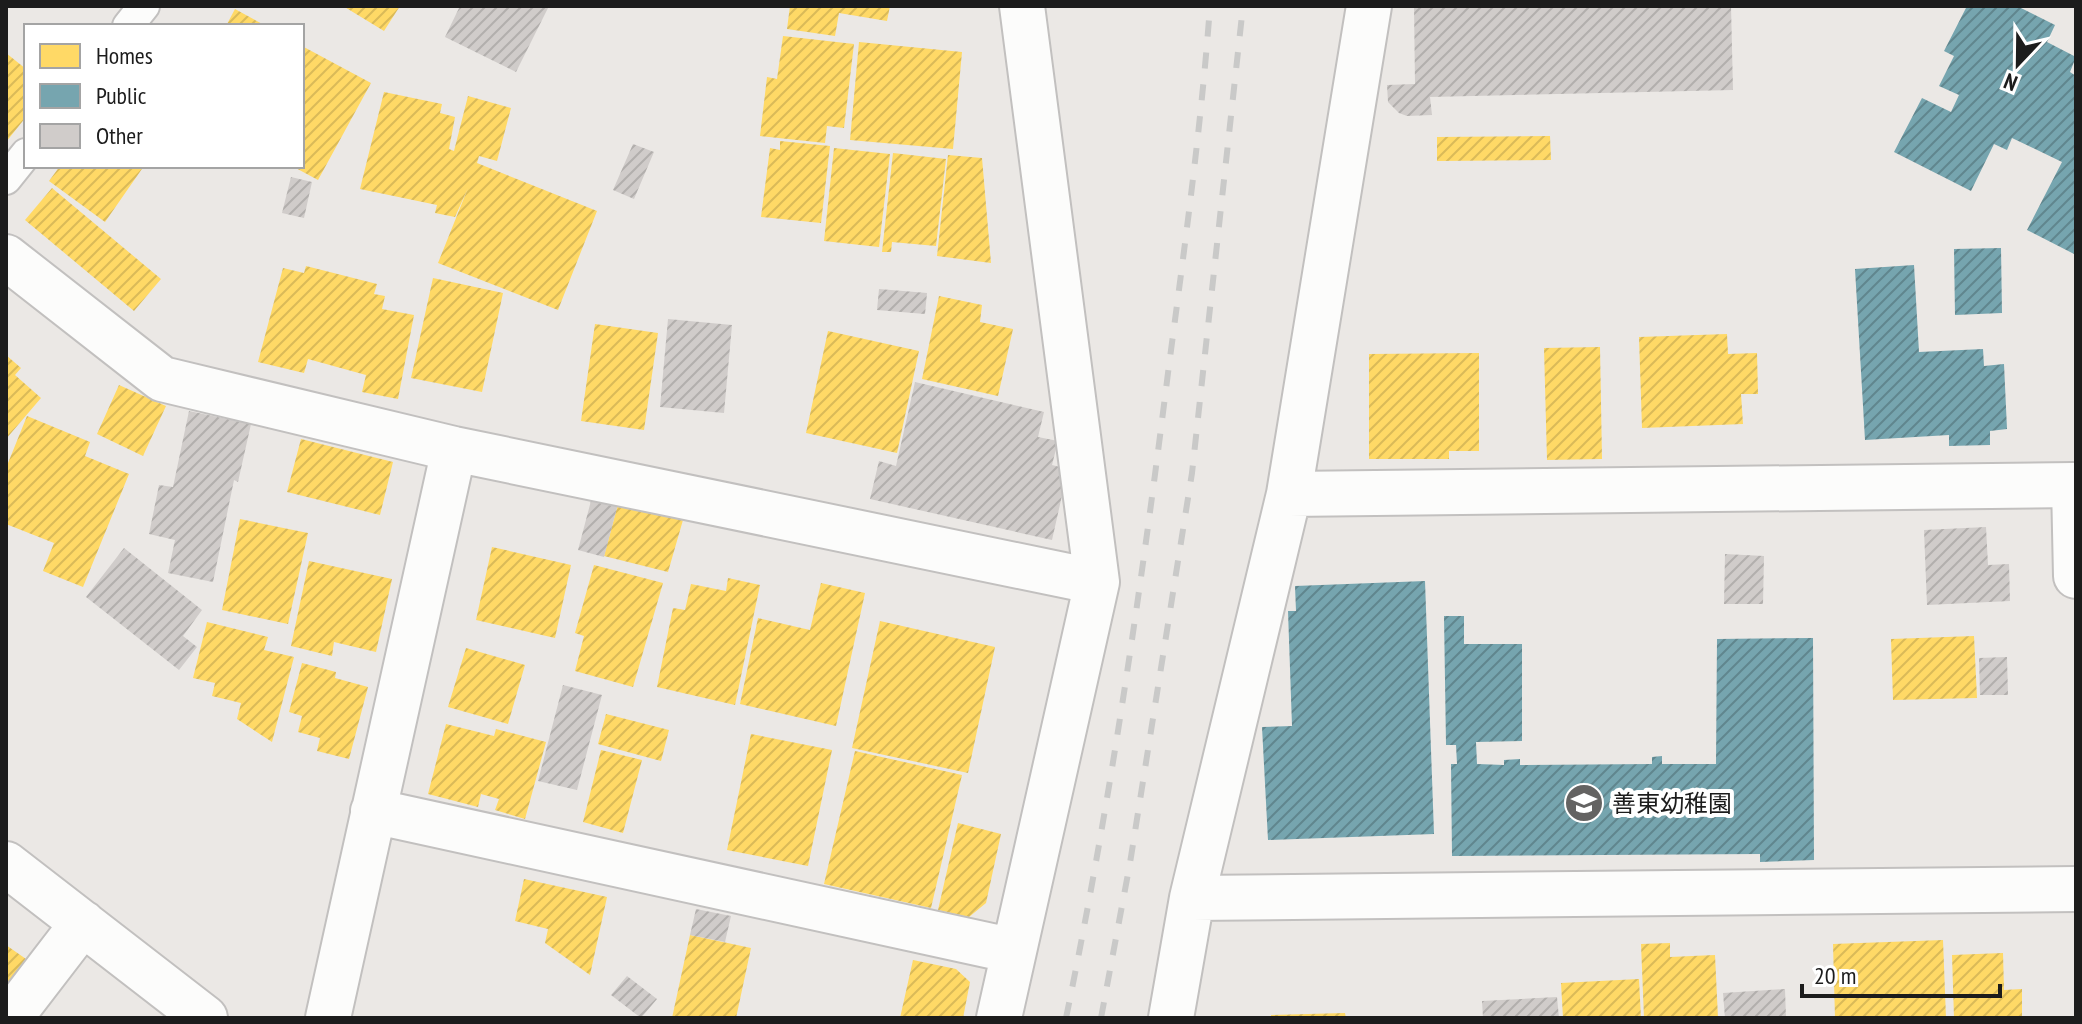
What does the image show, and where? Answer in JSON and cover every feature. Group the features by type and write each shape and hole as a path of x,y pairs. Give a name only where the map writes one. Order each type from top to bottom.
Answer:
{"street":[{"path":"999,1018 1097,582 1022,6"},
{"path":"1171,1018 1192,898 1289,494 1369,6"},
{"path":"6,257 162,379 454,449 1097,582"},
{"path":"328,1018 454,449"},
{"path":"1289,494 2074,485 2076,576"},
{"path":"373,811 1014,951"},
{"path":"6,864 205,1018"},
{"path":"1192,898 2076,889"},
{"path":"10,1018 83,923"}],"lane":[{"path":"130,24 144,6"},
{"path":"6,179 24,156"}],"building: Homes":[{"path":"343,6 400,6 384,31"},
{"path":"790,6 890,6 887,21 839,13 835,36 787,29"},
{"path":"235,9 262,24 227,24"},
{"path":"783,36 854,44 844,128 827,126 825,143 760,136 767,77 777,79"},
{"path":"859,42 962,52 953,149 850,140"},
{"path":"304,47 371,83 318,180 296,168 304,168"},
{"path":"6,53 24,67 24,120 6,142"},
{"path":"384,92 442,104 440,113 455,117 449,149 454,151 468,96 511,108 497,161 479,156 477,163 597,211 558,310 438,263 468,188 455,217 435,213 437,205 360,189"},
{"path":"1550,136 1551,160 1437,161 1437,137"},
{"path":"780,141 830,146 821,223 761,217 770,148 780,150"},
{"path":"834,148 890,154 879,247 824,241"},
{"path":"893,153 946,159 936,246 892,242 891,252 882,252"},
{"path":"948,155 982,158 991,263 937,256"},
{"path":"59,168 143,168 105,222 49,181"},
{"path":"52,188 161,279 134,311 25,220"},
{"path":"306,266 377,284 374,294 385,296 382,309 414,315 398,399 362,392 366,375 308,359 304,373 258,362 283,268 304,273"},
{"path":"433,278 503,293 482,392 411,378"},
{"path":"939,296 982,305 980,322 1013,329 998,396 922,379"},
{"path":"595,324 658,333 644,430 581,421"},
{"path":"828,331 919,351 897,453 806,433"},
{"path":"1727,334 1728,354 1757,353 1758,394 1741,394 1743,424 1642,428 1639,337"},
{"path":"1600,347 1602,459 1547,460 1544,348"},
{"path":"1479,353 1479,451 1449,451 1449,459 1369,459 1369,354"},
{"path":"6,355 21,368 15,375 41,398 6,439"},
{"path":"119,385 166,406 143,456 97,434"},
{"path":"27,416 90,442 85,456 129,474 83,587 43,571 54,543 6,524 6,468"},
{"path":"301,439 393,462 380,515 287,492"},
{"path":"618,504 683,520 668,572 604,556"},
{"path":"240,519 308,533 288,624 222,610"},
{"path":"492,547 571,565 555,638 476,620"},
{"path":"309,561 392,579 376,652 334,642 332,656 291,646"},
{"path":"594,565 663,583 633,687 575,671 584,636 575,633"},
{"path":"728,578 760,585 735,705 657,687 673,608 685,610 691,584 726,591"},
{"path":"821,583 865,593 836,726 740,704 758,618 810,630"},
{"path":"880,621 995,647 968,773 852,748"},
{"path":"207,622 268,637 264,650 294,657 272,742 237,719 241,703 212,696 215,683 193,678"},
{"path":"1974,636 1977,698 1893,700 1891,639"},
{"path":"466,648 525,665 508,724 448,707"},
{"path":"302,663 336,672 335,678 368,687 349,759 317,751 320,738 298,732 302,716 289,712"},
{"path":"606,714 669,730 661,761 598,744"},
{"path":"446,724 494,736 496,729 546,742 525,819 495,810 499,799 481,794 478,807 428,794"},
{"path":"751,734 832,750 808,866 727,850"},
{"path":"601,750 642,760 623,833 583,822"},
{"path":"855,751 962,775 931,908 824,884"},
{"path":"958,823 1001,834 986,903 969,917 938,910"},
{"path":"524,879 607,897 590,975 545,943 548,929 515,921"},
{"path":"690,935 751,948 736,1018 672,1018"},
{"path":"1943,940 1946,1018 1835,1018 1833,944"},
{"path":"1670,943 1670,957 1715,955 1718,1018 1644,1018 1641,944"},
{"path":"6,945 26,959 6,986"},
{"path":"2003,953 2004,990 2022,989 2022,1018 1954,1018 1952,955"},
{"path":"913,960 956,969 970,982 963,1018 900,1018"},
{"path":"1639,979 1641,1018 1563,1018 1561,983"},
{"path":"1345,1013 1346,1018 1271,1018 1271,1015"}],"building: Public":[{"path":"1967,6 2017,6 2055,25 2047,42 2076,57 2070,72 2076,76 2076,255 2027,230 2062,162 2012,138 2007,150 1994,144 1971,191 1894,152 1922,98 1951,112 1959,95 1939,86 1954,56 1944,51"},
{"path":"2001,248 2002,313 1955,315 1954,249"},
{"path":"1914,265 1919,352 1983,349 1984,366 2004,364 2007,429 1990,431 1990,445 1949,446 1949,435 1865,440 1855,269"},
{"path":"1425,581 1434,834 1268,840 1262,727 1292,726 1288,611 1296,611 1295,586"},
{"path":"1444,616 1464,616 1464,644 1522,644 1522,741 1476,742 1477,764 1504,765 1504,760 1520,759 1520,765 1652,764 1652,757 1662,756 1662,764 1716,764 1717,639 1813,638 1814,860 1760,862 1760,854 1452,856 1451,764 1457,764 1456,745 1446,745"}],"building: Other":[{"path":"460,6 549,6 516,72 445,37"},
{"path":"1414,6 1731,6 1733,90 1430,97 1432,115 1407,116 1388,102 1387,85 1415,84"},
{"path":"633,144 654,152 634,199 613,190"},
{"path":"291,177 312,182 304,218 282,213"},
{"path":"879,289 927,293 925,314 877,310"},
{"path":"668,319 732,325 724,413 660,407"},
{"path":"915,382 1044,412 1038,437 1058,441 1052,465 1068,469 1052,540 870,499 879,461 896,466"},
{"path":"189,411 251,424 238,482 234,480 213,582 168,573 175,540 149,534 159,485 173,487"},
{"path":"592,497 618,504 604,557 578,550"},
{"path":"1986,527 1988,565 2009,564 2010,601 1927,605 1924,530"},
{"path":"124,548 202,610 183,636 197,647 179,670 86,597"},
{"path":"1725,554 1764,556 1763,604 1724,604"},
{"path":"2007,657 2008,695 1980,695 1979,658"},
{"path":"563,685 602,695 577,790 538,781"},
{"path":"696,909 731,916 725,942 690,935"},
{"path":"627,976 657,999 641,1018 611,995"},
{"path":"1785,989 1786,1018 1725,1018 1723,993"},
{"path":"1557,997 1559,1018 1483,1018 1482,1001"}],"railway":[{"path":"1066,1018 1097,858 1135,616 1192,190 1210,6"},
{"path":"1101,1018 1130,863 1192,473 1243,6"}],"place":[{"name":"善東幼稚園","path":"1584,803"}]}
